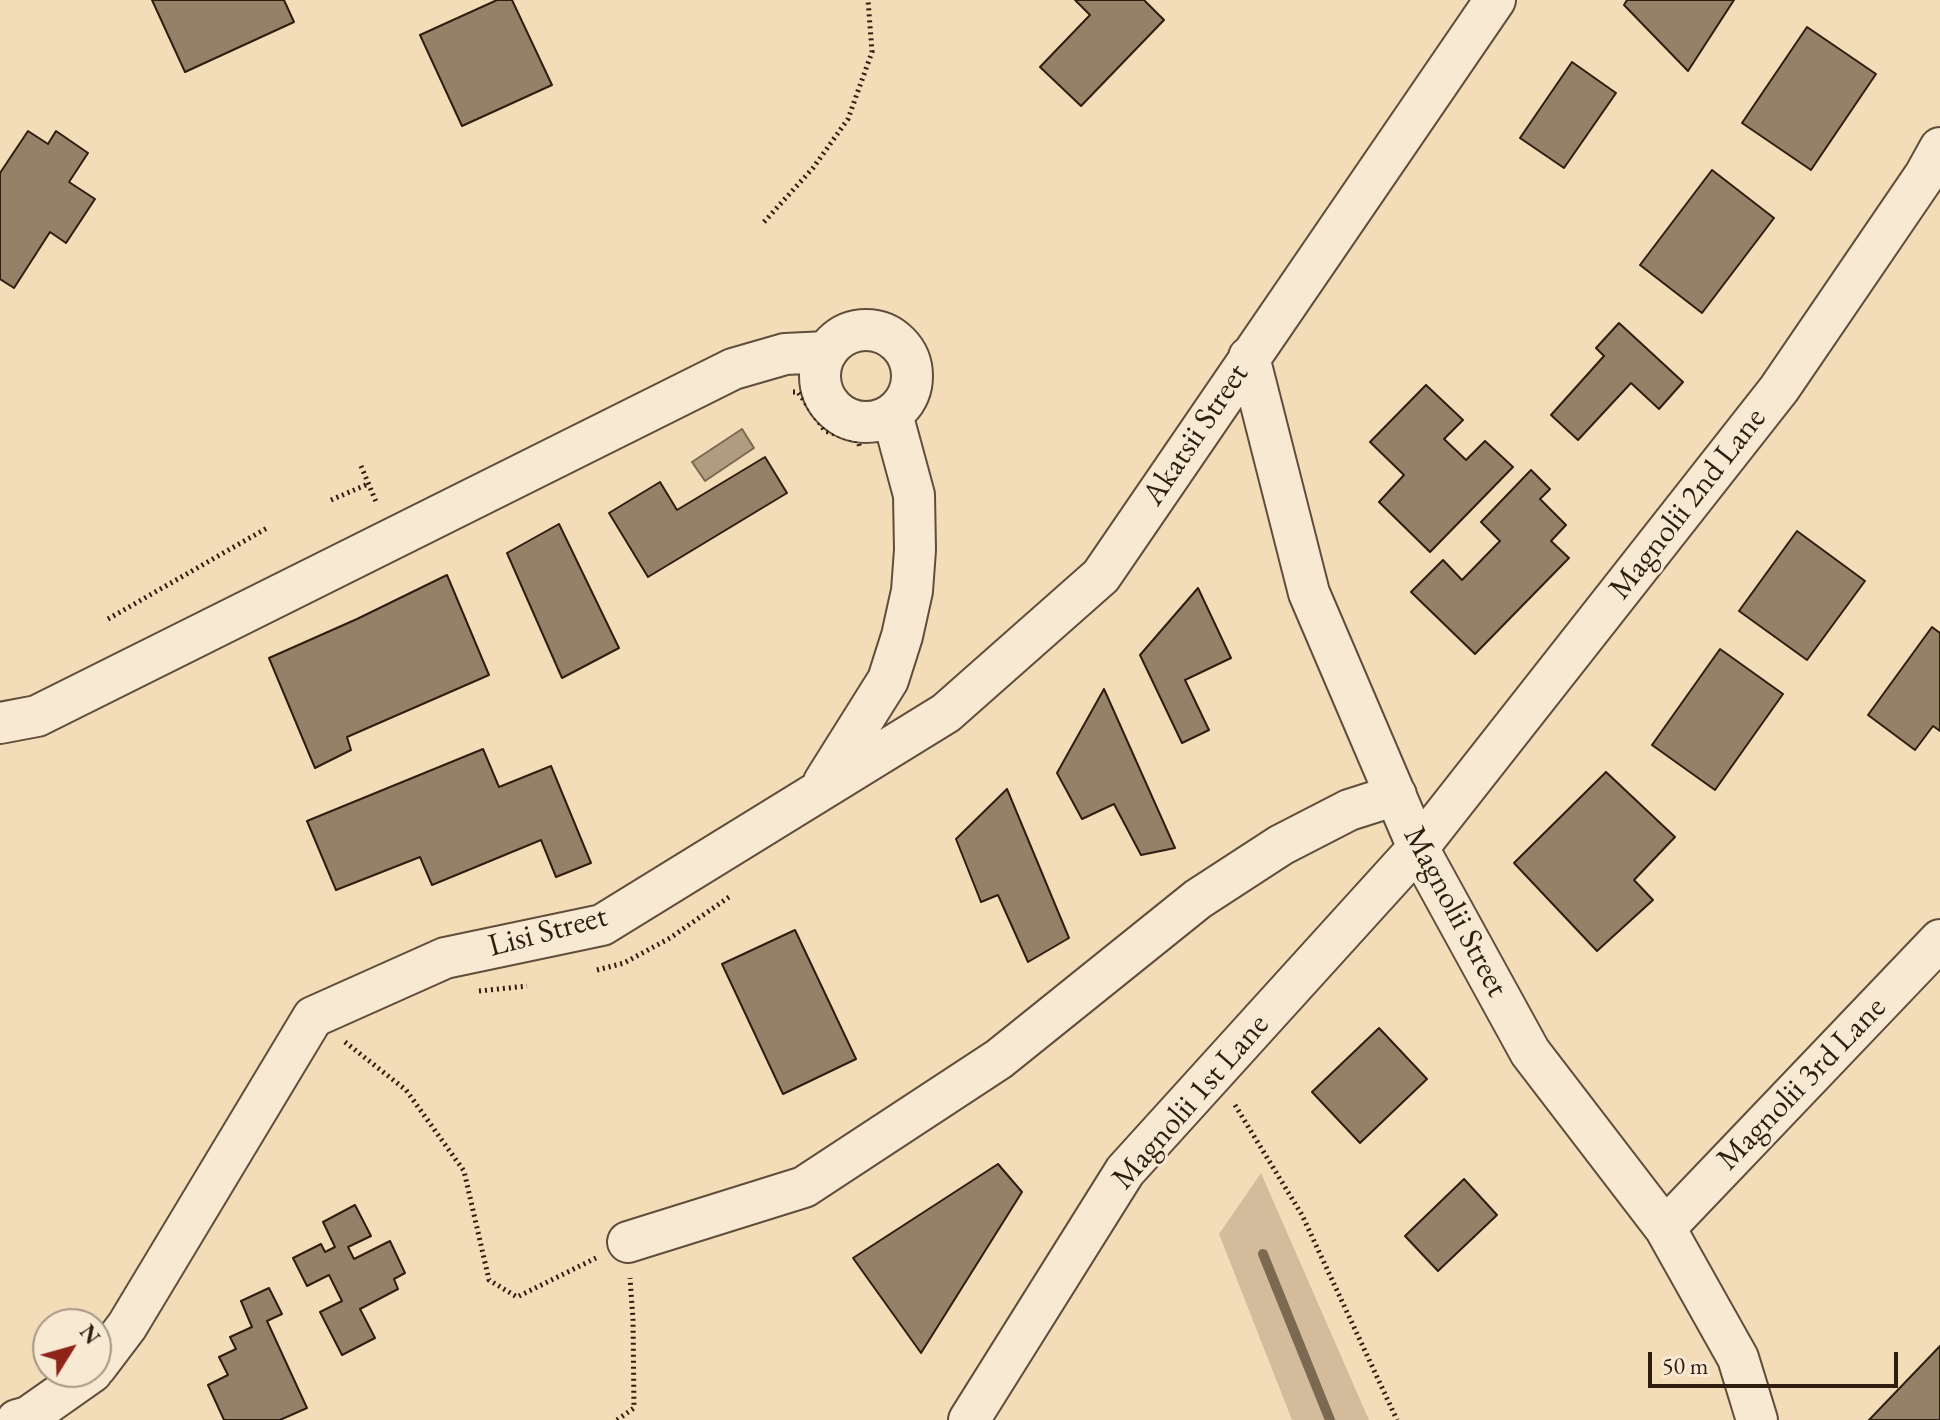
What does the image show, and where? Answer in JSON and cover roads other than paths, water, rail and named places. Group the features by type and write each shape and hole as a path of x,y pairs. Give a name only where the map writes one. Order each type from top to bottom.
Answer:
{"street":[{"name":"Akatsii Street","path":"817,792 946,713 1101,576 1495,0"},
{"name":"Magnolii 2nd Lane","path":"1418,848 1779,389 1925,175 1940,148"},
{"path":"863,330 892,338 909,361 912,376 903,404 881,420 856,421 845,417 826,400 822,388 820,376 827,352 836,340 849,333 863,330"},
{"path":"0,723 37,716 733,369 785,354 827,352"},
{"name":"Magnolii Street","path":"1249,357 1309,593 1418,848 1530,1052 1665,1228 1738,1358 1757,1420"},
{"name":"Lisi Street","path":"112,1346 127,1326 313,1017 445,958 602,925 817,792 888,680 912,591 914,495 892,414"},
{"path":"628,1242 804,1187 999,1059 1198,899 1295,838 1349,810 1396,795"},
{"name":"Magnolii 1st Lane","path":"969,1420 1125,1171 1418,848"},
{"name":"Magnolii 3rd Lane","path":"1665,1228 1940,940"},
{"path":"17,1420 28,1417 69,1388"}],"waterway":[{"path":"1263,1254 1330,1420"}]}
